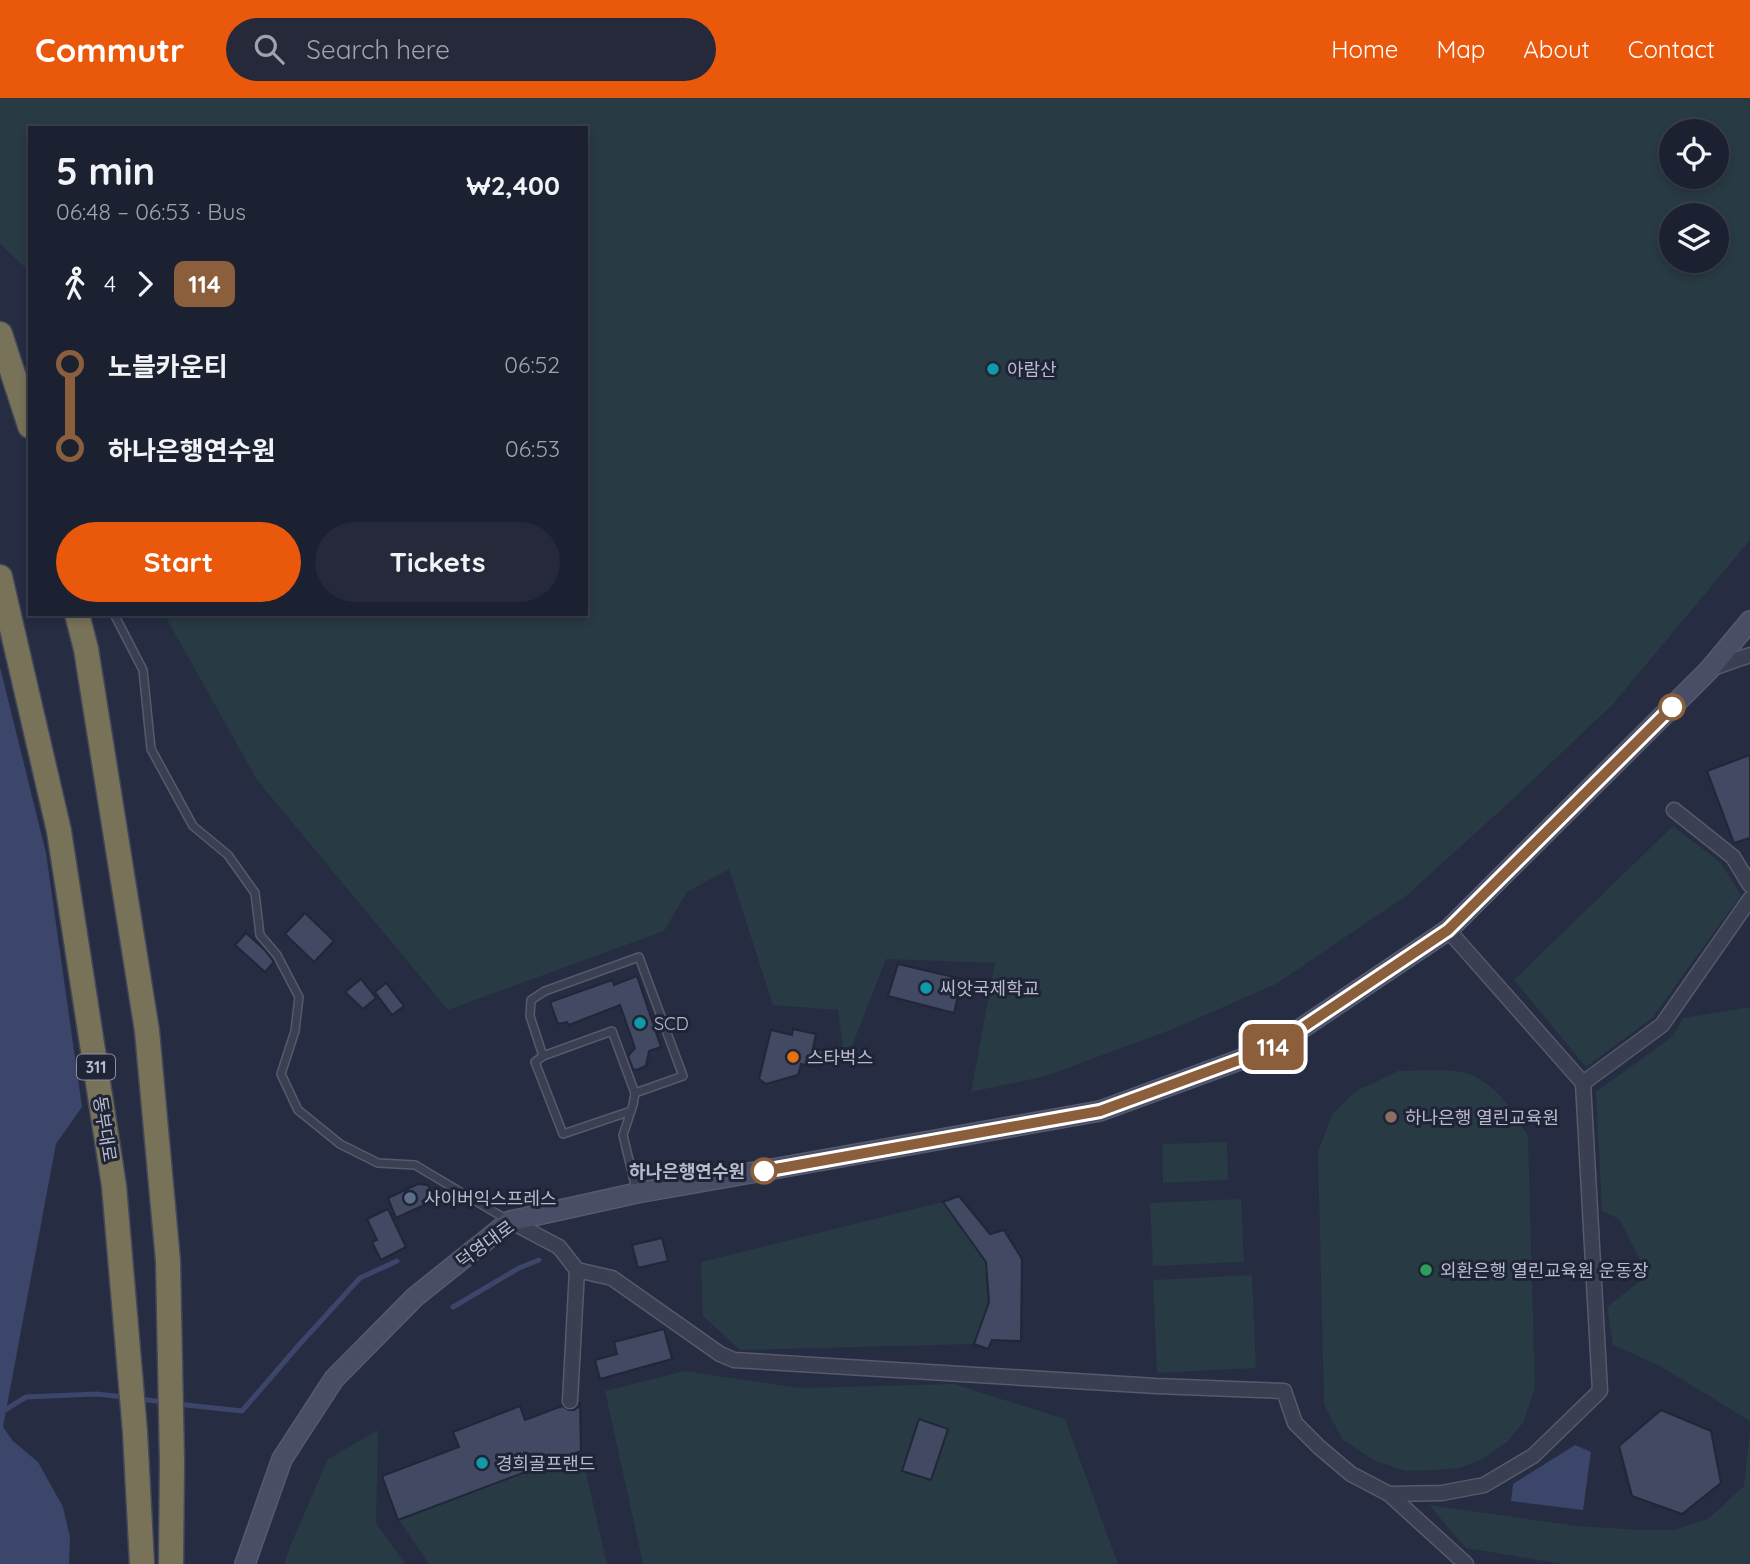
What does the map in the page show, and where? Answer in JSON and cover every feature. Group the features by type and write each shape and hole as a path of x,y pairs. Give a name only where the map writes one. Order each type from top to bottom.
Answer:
{"highway":[{"path":"0,334 28,420"},
{"name":"동부대로","path":"0,577 59,831 114,1186 135,1432 142,1564"},
{"path":"78,616 86,649 147,1031 168,1261 171,1564"}],"main road":[{"name":"덕영대로","path":"245,1564 282,1459 334,1379 415,1297 510,1222 637,1193 1100,1111 1272,1048 1448,930 1709,670 1750,621"}],"street":[{"path":"1709,670 1750,655"},
{"path":"1674,810 1733,857 1750,885"},
{"path":"1583,1083 1662,1025 1750,899"},
{"path":"1389,1494 1443,1493 1484,1485 1533,1456 1600,1391 1583,1083 1448,930"},
{"path":"510,1222 559,1247 577,1270 612,1278 720,1354 734,1360 1156,1386 1284,1391 1295,1423 1319,1447 1351,1474 1389,1494 1466,1564"},
{"path":"570,1401 577,1270"}],"lane":[{"path":"115,616 144,670 151,749 193,826 228,855 256,893 260,935 277,955 299,997 295,1031 281,1074 298,1110 340,1144 378,1163 415,1165 510,1222"},
{"path":"543,1056 530,1016 531,1000 545,991 639,957 683,1076 635,1093"},
{"path":"631,1111 563,1134 535,1062 543,1056 612,1031 635,1093 631,1111 623,1135 637,1193"}],"shaded area":[{"path":"0,98 1750,98 1750,540 1614,703 1406,896 1276,984 1173,1029 1046,1076 971,1092 995,963 886,959 845,1064 838,1010 773,1005 729,869 687,892 664,931 448,1010 257,780 165,616 588,616 588,126 28,126 28,270 0,244"},
{"path":"1673,826 1721,863 1741,895 1652,1018 1586,1067 1514,980"},
{"path":"1750,1007 1750,1421 1660,1366 1613,1345 1607,1307 1648,1275 1619,1219 1602,1211 1596,1092 1673,1036 1683,1018"},
{"name":"외환은행 열린교육원 운동장","path":"1398,1071 1454,1071 1479,1079 1504,1100 1528,1136 1535,1388 1523,1423 1507,1442 1483,1459 1460,1468 1406,1471 1373,1460 1342,1439 1324,1404 1318,1152 1332,1115 1356,1091"},
{"path":"1227,1142 1228,1180 1163,1183 1162,1144"},
{"path":"1241,1199 1244,1262 1153,1266 1150,1203"},
{"path":"943,1202 986,1262 989,1302 974,1344 740,1350 703,1316 701,1262"},
{"path":"1252,1275 1256,1368 1157,1373 1153,1280"},
{"path":"684,1371 800,1388 954,1384 1065,1419 1118,1564 643,1564 605,1391"},
{"path":"378,1430 376,1523 405,1564 284,1564 328,1459"},
{"path":"1750,1430 1750,1564 1563,1564 1466,1548 1429,1505 1577,1526 1674,1530 1708,1519 1744,1486"},
{"name":"경희골프랜드","path":"581,1451 607,1564 429,1564 399,1520"}],"water":[{"path":"0,667 46,853 82,1107 56,1144 3,1427 13,1441 38,1462 63,1507 70,1537 69,1564 0,1564"},
{"path":"1575,1445 1591,1452 1583,1510 1511,1501 1513,1484"}],"building":[{"path":"1750,755 1750,838 1734,843 1707,771"},
{"path":"305,913 334,941 314,962 285,934"},
{"path":"246,933 274,962 265,972 235,945"},
{"name":"씨앗국제학교","path":"898,964 962,979 954,1013 888,996"},
{"name":"SCD","path":"637,976 661,1047 649,1051 646,1066 637,1070 633,1069 628,1056 635,1048 620,1005 569,1025 567,1022 558,1024 550,1002 612,980 614,985"},
{"path":"361,979 376,998 363,1009 345,992"},
{"path":"386,983 404,1006 392,1015 375,992"},
{"name":"스타벅스","path":"793,1029 816,1034 813,1048 823,1051 819,1068 801,1064 798,1075 766,1084 759,1079 771,1030 792,1035"},
{"path":"418,1184 428,1185 435,1200 396,1218 388,1198"},
{"path":"959,1196 990,1234 1004,1230 1022,1259 1021,1341 992,1340 988,1349 974,1344 989,1302 986,1262 943,1202"},
{"path":"388,1209 406,1247 381,1260 372,1242 377,1240 367,1219"},
{"path":"662,1238 668,1261 638,1268 632,1245"},
{"path":"664,1329 672,1359 600,1379 595,1360 617,1354 614,1342"},
{"name":"경희골프랜드","path":"580,1402 581,1451 398,1520 382,1476 459,1447 453,1432 520,1406 525,1420 562,1406 574,1410"},
{"path":"1661,1410 1711,1431 1721,1483 1682,1514 1632,1496 1619,1446"},
{"path":"919,1419 948,1429 931,1480 902,1471"}],"waterway":[{"path":"453,1307 519,1268 539,1260"},
{"path":"177,1404 242,1411 360,1278 397,1261"},
{"path":"0,1413 26,1397 96,1394 125,1397"},
{"path":"139,1399 164,1402"}],"bus line":[{"name":"114","path":"764,1171 1100,1111 1272,1048 1448,930 1672,707"}],"place":[{"name":"아람산","path":"993,369"},
{"name":"씨앗국제학교","path":"926,988"},
{"name":"SCD","path":"640,1023"},
{"name":"스타벅스","path":"793,1057"},
{"name":"하나은행 열린교육원","path":"1391,1117"},
{"name":"하나은행연수원","path":"764,1171"},
{"name":"사이버익스프레스","path":"410,1198"},
{"name":"외환은행 열린교육원 운동장","path":"1426,1270"},
{"name":"경희골프랜드","path":"482,1463"}]}
